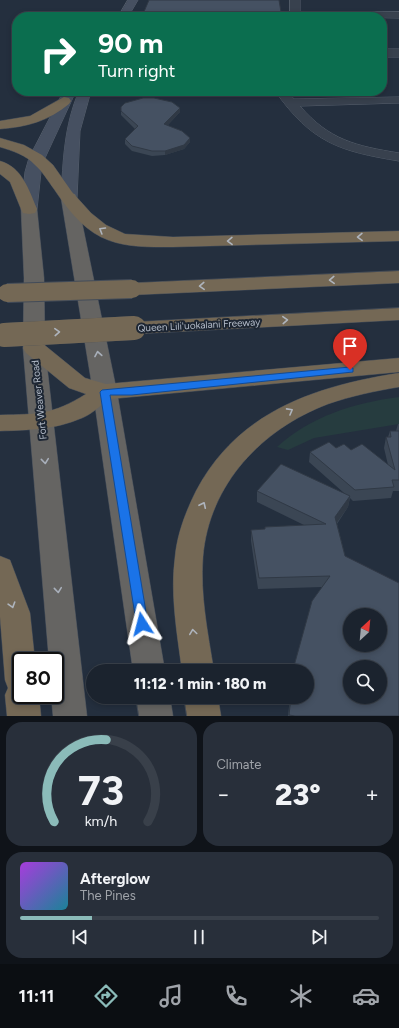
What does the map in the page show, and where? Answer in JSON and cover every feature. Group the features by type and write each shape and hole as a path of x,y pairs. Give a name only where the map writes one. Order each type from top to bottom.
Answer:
{"highway":[{"path":"0,125 33,120 54,111 67,96"},
{"path":"0,142 37,158 50,170 69,198 96,227 108,234 130,240 173,242 399,236"},
{"path":"0,166 17,180 28,209"},
{"path":"69,198 105,392 148,664"},
{"name":"Fort Weaver Road","path":"28,209 34,278 34,348 70,716"},
{"path":"2,293 132,289 399,277"},
{"name":"Queen Liliʻuokalani Freeway","path":"2,336 399,314"},
{"path":"34,348 77,383 105,392 132,392 399,365"},
{"path":"197,664 188,585 191,542 199,513 226,464 248,440 274,420 297,407 324,396 366,385 399,380"},
{"path":"0,424 41,422 74,412 105,392"},
{"path":"0,568 15,614 18,652"},
{"path":"23,704 24,716"},
{"path":"154,704 156,716"},
{"path":"202,704 204,716"}],"main road":[{"path":"118,12 122,0"},
{"path":"121,12 133,0"},
{"name":"Fort Weaver Road","path":"28,209 33,172 37,158 67,96"},
{"path":"69,198 70,141 74,121 83,96"}],"street":[{"path":"294,0 295,12"},
{"path":"387,15 399,15"},
{"path":"387,53 399,53"},
{"path":"285,96 315,129 326,136 355,147 399,157"},
{"path":"292,104 326,101 399,100"}],"green space":[{"path":"399,397 399,424 314,438 288,450 277,447 290,436 319,419 350,407"}],"building":[{"path":"149,0 279,0 281,12 144,12"},
{"path":"143,98 154,98 172,102 180,108 164,124 182,131 190,138 184,145 165,151 152,151 132,146 125,139 138,126 121,111 121,107 125,103"},
{"path":"390,431 399,431 399,480 392,480 394,487 355,490 310,452 329,442 336,448 344,444 351,450 362,444 395,470 386,437 391,437"},
{"path":"281,464 350,496 335,517 345,556 399,583 399,716 289,715 290,704 314,704 314,664 295,664 312,601 330,576 259,578 251,530 265,529 265,527 326,524 257,491"}],"route":[{"path":"142,624 105,392 132,392 350,370"}]}
